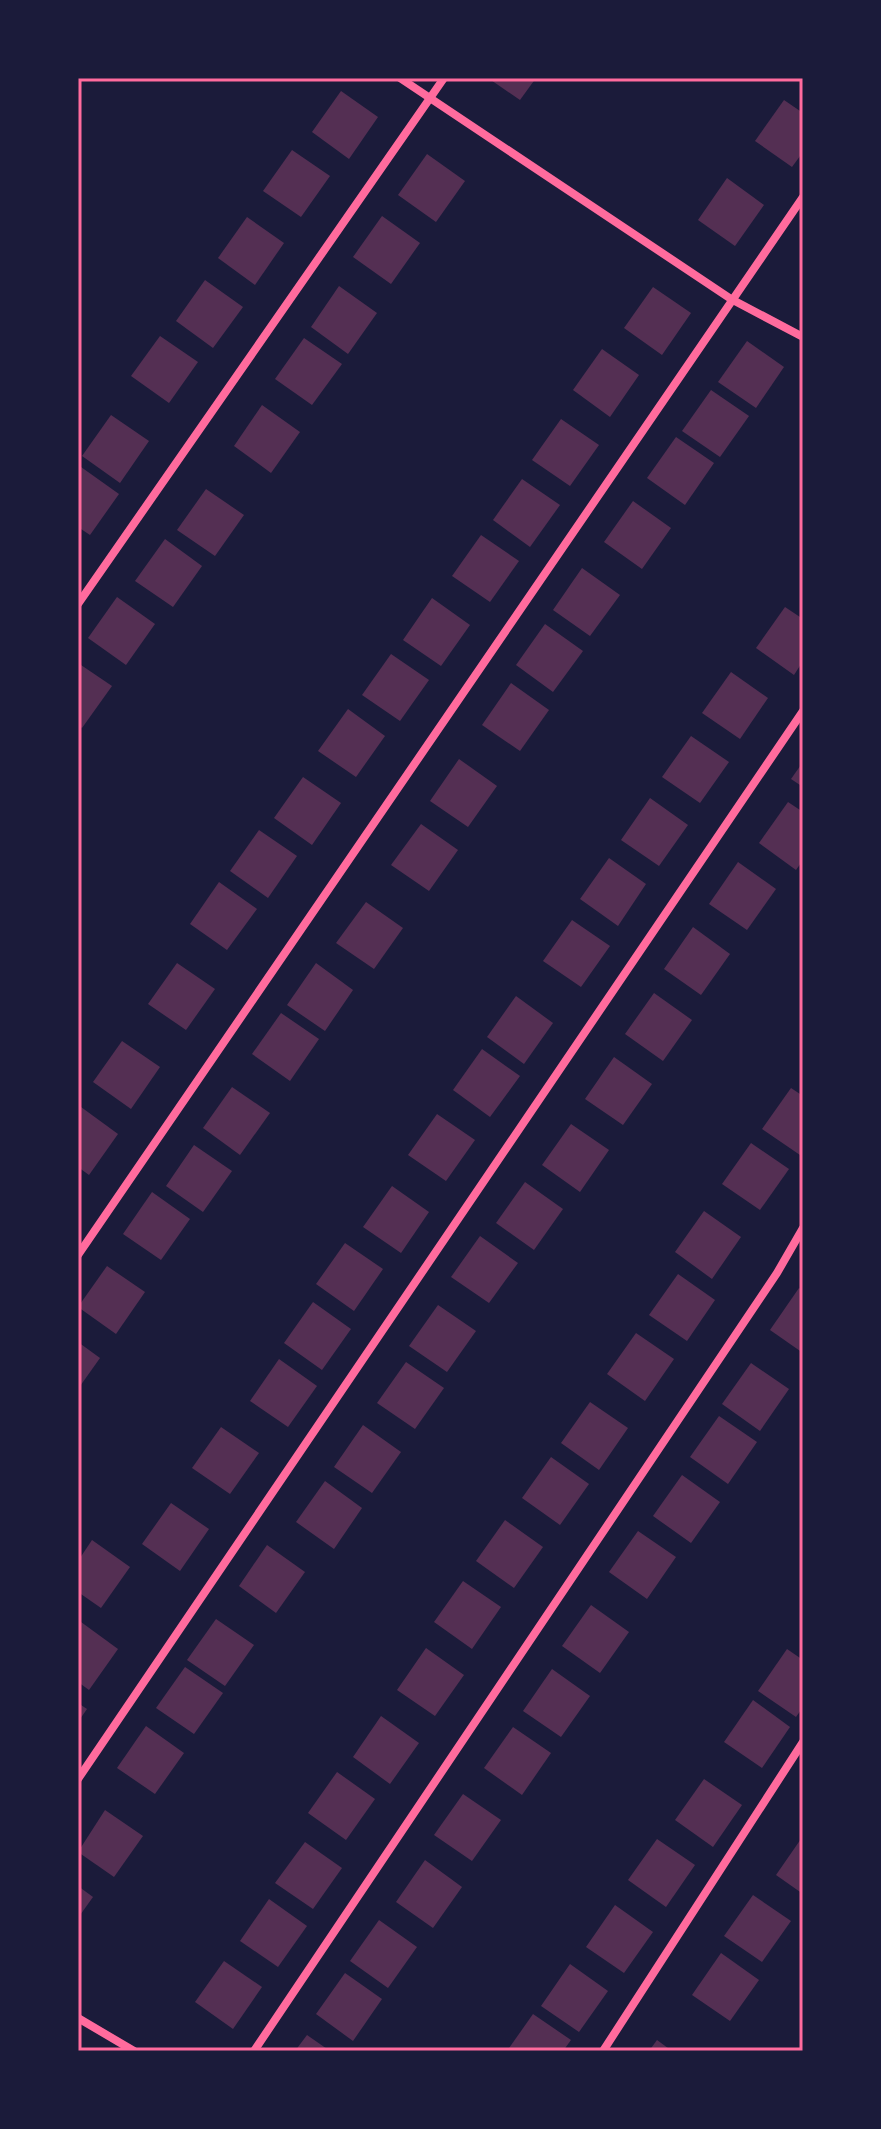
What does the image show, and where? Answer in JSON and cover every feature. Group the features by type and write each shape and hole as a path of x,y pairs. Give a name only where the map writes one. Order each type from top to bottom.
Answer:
{"street":[{"path":"400,78 731,299 803,337"},
{"path":"78,604 444,78"},
{"path":"78,1255 803,197"},
{"path":"78,1779 803,711"},
{"path":"254,2051 777,1273 803,1228"},
{"path":"603,2051 803,1742"},
{"path":"78,2018 134,2051"}],"building":[{"path":"488,78 536,78 520,100"},
{"path":"341,91 378,117 349,159 312,132"},
{"path":"784,100 803,113 803,152 792,167 755,141"},
{"path":"292,150 330,176 301,217 263,191"},
{"path":"427,154 465,181 436,222 398,195"},
{"path":"727,178 764,205 735,246 698,220"},
{"path":"382,216 420,243 391,284 353,257"},
{"path":"247,217 284,243 255,285 218,258"},
{"path":"205,280 243,307 213,348 176,321"},
{"path":"339,286 377,313 348,354 311,327"},
{"path":"653,287 691,313 662,355 624,328"},
{"path":"160,336 198,362 169,403 131,376"},
{"path":"304,338 342,364 312,405 275,379"},
{"path":"747,341 784,367 756,408 718,382"},
{"path":"602,349 639,375 610,417 573,390"},
{"path":"711,390 749,416 720,457 682,431"},
{"path":"262,405 300,432 271,473 234,446"},
{"path":"111,415 149,441 120,483 82,456"},
{"path":"561,419 599,445 570,486 532,460"},
{"path":"676,437 714,463 685,505 647,478"},
{"path":"81,467 119,494 90,535 78,527"},
{"path":"522,479 560,505 530,547 493,520"},
{"path":"206,489 244,515 215,556 177,530"},
{"path":"633,501 671,528 642,569 604,542"},
{"path":"481,535 519,561 490,602 452,576"},
{"path":"165,539 202,566 173,607 135,581"},
{"path":"582,568 620,595 590,636 553,610"},
{"path":"117,597 155,624 126,665 88,638"},
{"path":"432,598 470,625 441,666 403,640"},
{"path":"785,607 803,619 803,661 794,675 756,648"},
{"path":"545,624 583,651 553,692 516,665"},
{"path":"391,654 429,680 400,721 362,695"},
{"path":"78,663 112,686 82,728 78,725"},
{"path":"731,672 768,698 740,739 702,713"},
{"path":"511,683 549,710 520,751 482,725"},
{"path":"348,709 385,736 356,777 318,751"},
{"path":"691,736 729,762 700,803 662,777"},
{"path":"459,759 497,786 468,827 430,801"},
{"path":"803,762 803,787 791,779"},
{"path":"303,777 341,803 312,845 274,818"},
{"path":"650,798 688,825 659,866 621,840"},
{"path":"788,802 803,812 803,860 796,870 759,843"},
{"path":"421,824 458,850 429,891 391,865"},
{"path":"259,830 297,856 268,898 230,871"},
{"path":"609,858 646,884 618,926 580,899"},
{"path":"738,862 776,889 747,930 709,904"},
{"path":"219,882 257,909 227,950 190,924"},
{"path":"366,902 403,928 374,969 336,943"},
{"path":"572,920 610,946 581,987 543,961"},
{"path":"693,927 730,954 701,995 664,969"},
{"path":"177,963 215,989 186,1030 148,1004"},
{"path":"316,963 353,990 325,1031 287,1005"},
{"path":"654,993 692,1020 663,1061 625,1034"},
{"path":"516,996 553,1023 524,1064 487,1037"},
{"path":"281,1013 319,1039 290,1081 252,1054"},
{"path":"122,1041 160,1067 131,1109 93,1082"},
{"path":"482,1049 520,1076 490,1117 453,1090"},
{"path":"614,1057 652,1084 623,1125 585,1099"},
{"path":"232,1087 270,1113 240,1155 203,1128"},
{"path":"791,1088 803,1096 803,1151 800,1155 762,1129"},
{"path":"81,1107 118,1134 89,1175 78,1167"},
{"path":"437,1114 475,1140 446,1181 408,1155"},
{"path":"571,1124 609,1150 580,1192 542,1165"},
{"path":"751,1143 789,1169 760,1210 722,1184"},
{"path":"194,1145 232,1171 203,1212 166,1186"},
{"path":"525,1182 563,1209 534,1250 496,1223"},
{"path":"392,1186 429,1212 401,1253 363,1227"},
{"path":"152,1192 190,1219 161,1260 123,1234"},
{"path":"704,1211 741,1237 712,1279 675,1252"},
{"path":"480,1236 518,1263 489,1303 451,1277"},
{"path":"345,1243 383,1269 354,1311 316,1284"},
{"path":"107,1266 145,1292 116,1334 78,1307"},
{"path":"678,1274 715,1300 687,1341 649,1315"},
{"path":"799,1288 803,1291 803,1353 770,1330"},
{"path":"313,1302 351,1329 322,1370 284,1343"},
{"path":"438,1305 476,1331 447,1372 409,1346"},
{"path":"636,1333 674,1359 645,1401 607,1374"},
{"path":"78,1342 100,1358 78,1389"},
{"path":"279,1359 317,1386 288,1427 250,1401"},
{"path":"406,1362 444,1388 415,1429 377,1403"},
{"path":"751,1363 789,1389 760,1431 722,1404"},
{"path":"590,1402 628,1428 599,1470 561,1443"},
{"path":"719,1416 757,1442 728,1484 690,1457"},
{"path":"363,1425 401,1452 372,1493 334,1467"},
{"path":"221,1427 259,1453 230,1494 192,1468"},
{"path":"551,1457 589,1484 560,1525 522,1498"},
{"path":"682,1475 720,1502 691,1543 653,1516"},
{"path":"325,1481 362,1508 334,1549 296,1522"},
{"path":"171,1503 209,1529 180,1571 142,1544"},
{"path":"505,1520 543,1547 514,1588 476,1561"},
{"path":"638,1531 676,1557 647,1599 609,1572"},
{"path":"92,1540 130,1567 101,1608 78,1592 78,1561"},
{"path":"267,1545 305,1572 276,1613 239,1586"},
{"path":"463,1581 501,1607 472,1649 434,1622"},
{"path":"591,1605 629,1632 600,1673 562,1646"},
{"path":"216,1619 254,1645 225,1686 187,1660"},
{"path":"81,1622 118,1649 89,1690 78,1682"},
{"path":"426,1648 464,1675 435,1716 397,1690"},
{"path":"787,1649 803,1660 803,1707 796,1717 758,1691"},
{"path":"185,1667 223,1693 194,1734 156,1708"},
{"path":"552,1669 590,1696 561,1737 523,1711"},
{"path":"753,1700 790,1727 762,1768 724,1742"},
{"path":"78,1703 87,1709 78,1722"},
{"path":"381,1716 419,1743 390,1784 353,1757"},
{"path":"146,1726 184,1753 155,1794 117,1768"},
{"path":"513,1727 551,1753 522,1795 484,1768"},
{"path":"337,1772 375,1799 346,1840 308,1813"},
{"path":"704,1779 742,1805 713,1847 675,1820"},
{"path":"463,1794 501,1820 472,1861 434,1835"},
{"path":"105,1810 143,1836 114,1877 78,1852"},
{"path":"803,1836 803,1894 776,1875"},
{"path":"657,1839 695,1865 666,1907 628,1880"},
{"path":"305,1842 342,1868 313,1909 275,1883"},
{"path":"425,1860 462,1887 433,1928 396,1902"},
{"path":"78,1886 93,1897 78,1918"},
{"path":"753,1895 791,1921 762,1962 724,1936"},
{"path":"269,1899 307,1926 278,1967 240,1941"},
{"path":"615,1905 653,1932 624,1973 586,1947"},
{"path":"379,1920 417,1947 388,1988 350,1961"},
{"path":"721,1953 759,1980 730,2021 692,1995"},
{"path":"224,1961 262,1987 233,2029 195,2002"},
{"path":"570,1964 608,1991 579,2032 541,2006"},
{"path":"345,1973 382,1999 353,2041 316,2014"},
{"path":"533,2014 571,2040 563,2051 507,2051"},
{"path":"307,2035 330,2051 295,2051"},
{"path":"657,2040 672,2051 649,2051"}]}
